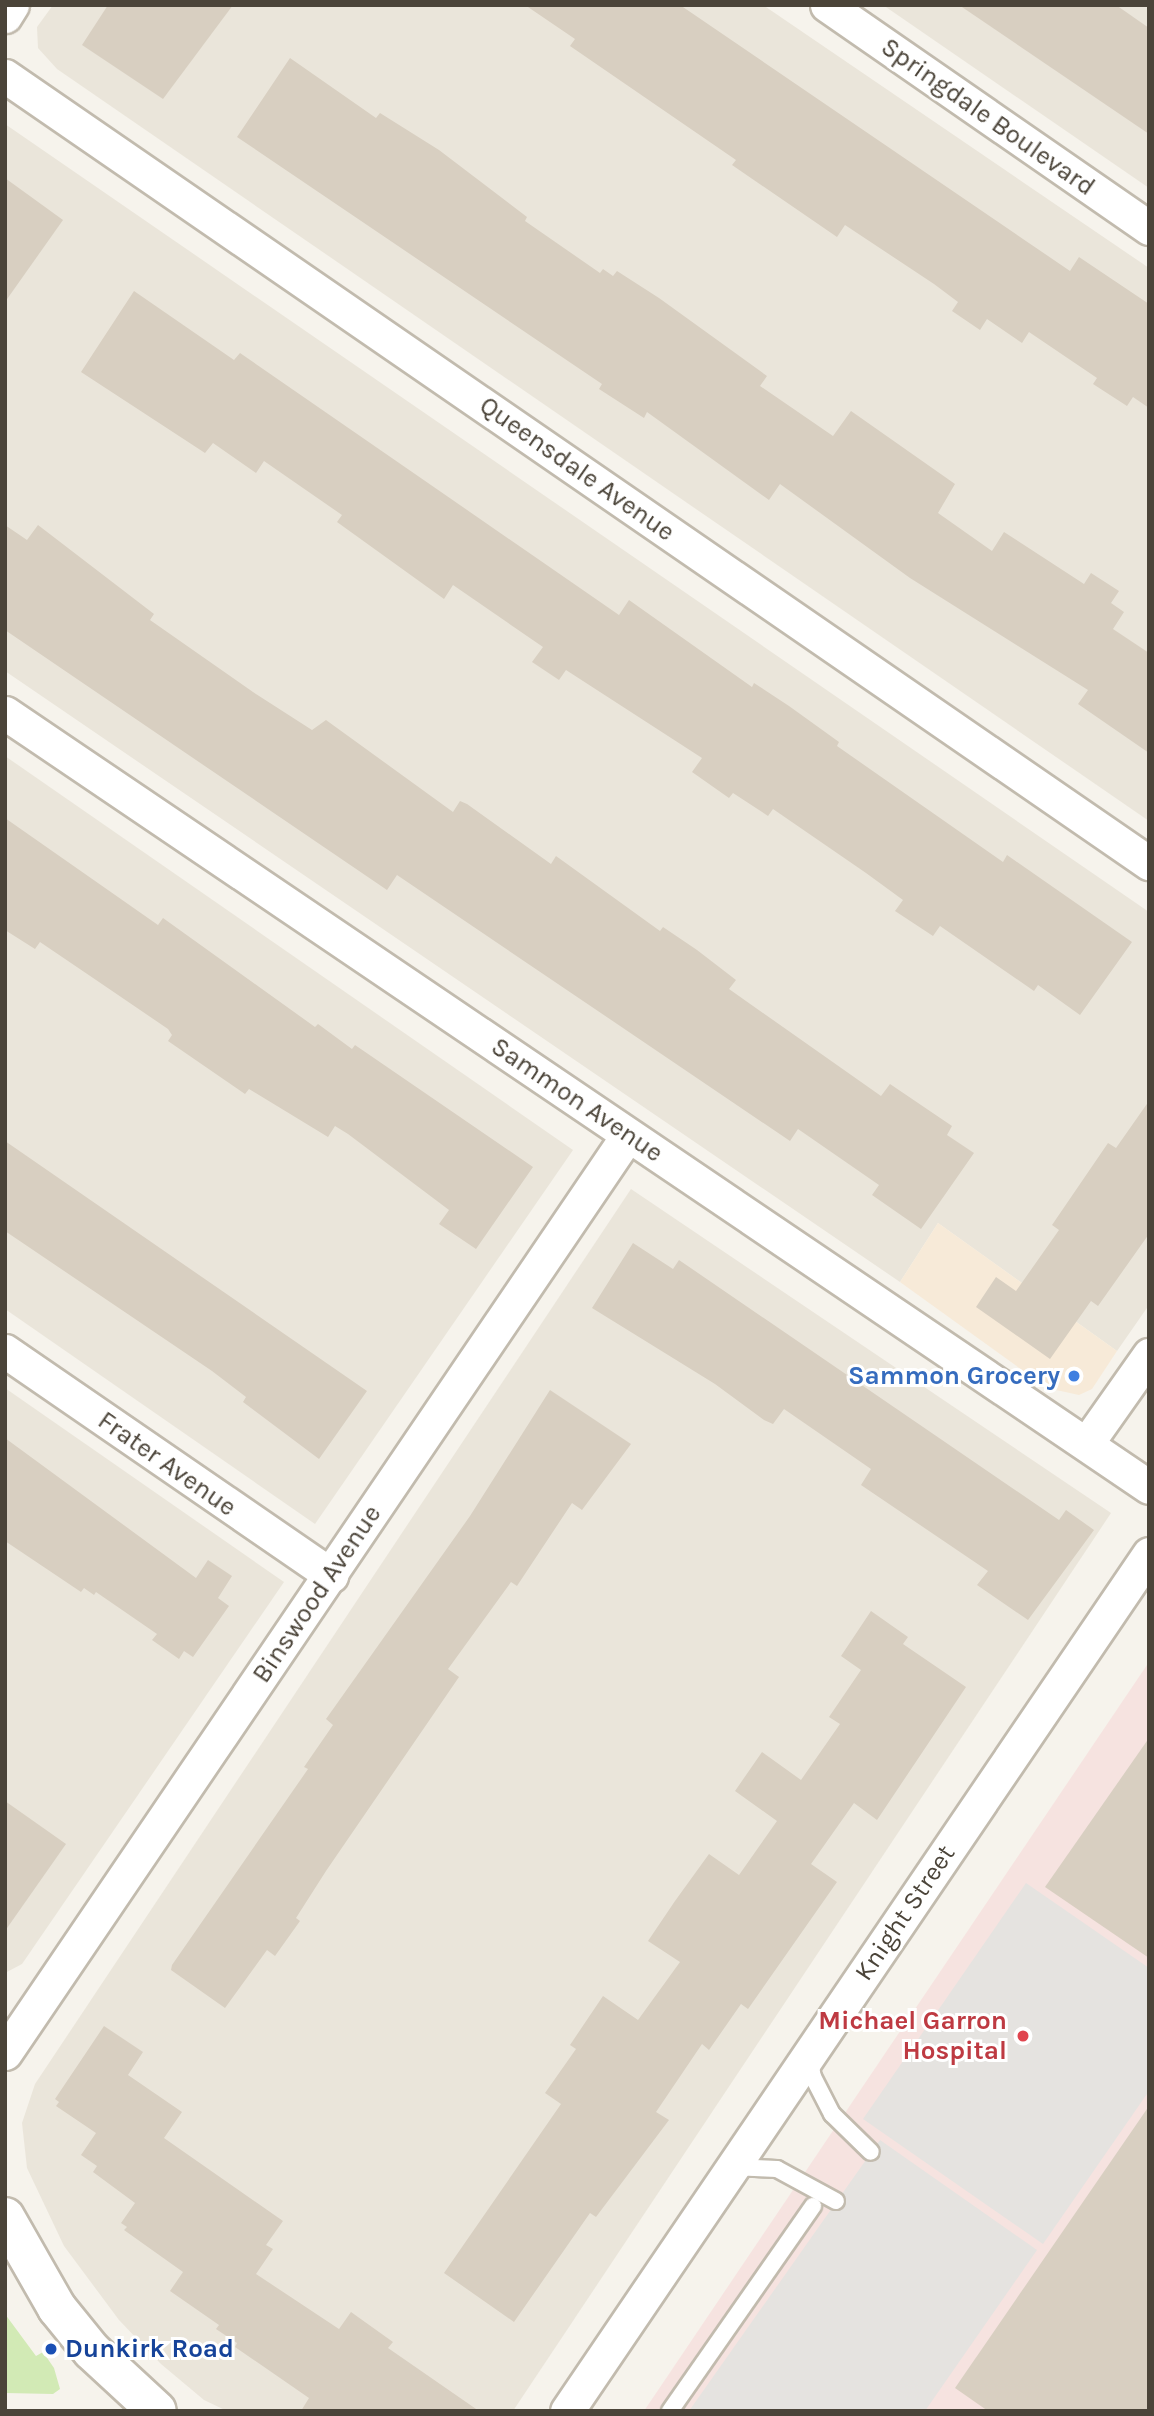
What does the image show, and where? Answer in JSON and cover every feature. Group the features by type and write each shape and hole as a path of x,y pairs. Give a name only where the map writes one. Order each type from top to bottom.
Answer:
{"street":[{"path":"5,16 12,5"},
{"name":"Springdale Boulevard","path":"827,5 1149,228"},
{"name":"Queensdale Avenue","path":"5,75 1149,863"},
{"name":"Sammon Avenue","path":"5,713 1149,1487"},
{"name":"Binswood Avenue","path":"5,2053 628,1135"},
{"name":"Frater Avenue","path":"5,1352 331,1575"},
{"path":"1087,1443 1149,1355"},
{"name":"Knight Street","path":"567,2411 1149,1554"},
{"path":"5,2217 57,2308 92,2351 157,2411"}],"lane":[{"path":"809,2054 813,2077 832,2114 871,2152"},
{"path":"732,2167 777,2169 836,2201"},
{"path":"670,2411 813,2206"}],"shaded area":[{"path":"53,5 763,5 1149,268 1149,821 57,69 38,48 37,27"},
{"path":"883,5 1149,5 1149,188"},
{"path":"5,124 1149,912 1149,1305 1117,1351 938,1223 900,1282 5,671"},
{"path":"5,756 573,1150 315,1524 5,1309"},
{"path":"631,1189 1111,1513 513,2411 227,2411 204,2400 161,2364 119,2320 64,2246 27,2168 22,2123 35,2084"},
{"path":"938,1223 1117,1351 1092,1389 1079,1395 1047,1388 900,1282"},
{"path":"5,1388 284,1582 22,1964 5,1973"},
{"name":"Michael Garron Hospital","path":"1149,1662 1149,2411 644,2411"},
{"path":"1026,1883 1149,1968 1149,2091 1043,2244 863,2119"},
{"path":"880,2140 1037,2250 925,2411 689,2411"}],"green space":[{"path":"5,2314 36,2356 43,2352 54,2368 60,2389 53,2394 5,2393"}],"building":[{"path":"108,5 233,5 163,99 82,45"},
{"path":"525,5 680,5 1070,271 1079,257 1149,304 1149,408 1133,397 1127,406 1093,384 1097,378 1029,332 1022,343 987,319 980,330 952,311 958,302 934,284 845,225 837,237 732,165 736,160 570,46 575,39"},
{"path":"959,5 1116,5 1149,28 1149,134"},
{"path":"290,58 376,118 380,113 439,150 527,217 525,221 600,273 603,269 613,276 617,271 659,298 767,376 760,386 833,436 851,411 955,484 938,513 992,551 1004,532 1084,584 1091,573 1119,591 1111,603 1124,612 1113,629 1149,653 1149,753 1078,704 1088,690 910,578 780,484 769,500 647,412 644,418 599,389 602,384 237,137"},
{"path":"5,178 63,220 5,302"},
{"path":"134,291 234,360 240,353 619,615 629,600 752,687 754,683 789,706 839,742 837,746 1003,862 1007,855 1132,942 1080,1015 1038,985 1034,991 940,926 933,936 895,911 903,900 773,809 768,816 733,793 729,798 692,772 702,758 566,670 559,680 532,662 543,647 453,585 444,599 337,522 342,515 264,461 256,473 213,443 205,453 81,372"},
{"path":"5,525 27,540 38,525 154,614 150,620 253,692 312,730 326,720 453,812 460,801 551,864 556,856 660,931 663,927 697,950 736,980 729,989 881,1096 890,1084 952,1126 947,1135 974,1153 921,1229 872,1195 879,1185 798,1129 790,1141 397,875 387,890 5,630"},
{"path":"5,818 158,925 163,918 315,1027 318,1024 352,1049 355,1045 533,1167 476,1249 439,1224 449,1210 348,1134 335,1126 328,1137 249,1089 245,1094 168,1041 172,1035 168,1029 40,942 35,949 5,930"},
{"path":"1149,1101 1149,1234 1098,1306 1091,1301 1050,1359 976,1307 996,1277 1016,1291 1059,1230 1052,1225 1108,1143 1116,1148"},
{"path":"5,1141 367,1391 319,1459 243,1402 246,1397 212,1371 5,1231"},
{"path":"633,1243 673,1269 679,1260 1059,1520 1066,1510 1094,1530 1028,1620 977,1585 988,1571 861,1485 871,1469 784,1409 773,1424 764,1420 715,1384 592,1308"},
{"path":"550,1390 631,1444 582,1510 572,1503 517,1586 511,1582 448,1669 459,1677 326,1871 296,1918 300,1921 275,1956 267,1950 225,2008 171,1970 172,1965 308,1769 304,1767 333,1725 326,1719 470,1516"},
{"path":"5,1438 196,1578 208,1560 232,1576 218,1598 229,1606 193,1657 184,1651 179,1659 152,1640 157,1634 96,1592 94,1595 84,1588 81,1592 5,1541"},
{"path":"871,1611 908,1637 903,1644 966,1687 877,1820 854,1803 811,1864 837,1882 748,2009 741,2004 709,2050 702,2044 656,2112 669,2120 596,2217 590,2213 514,2322 444,2273 561,2104 545,2093 576,2049 570,2045 603,1996 638,2020 680,1962 648,1941 675,1901 709,1854 739,1875 777,1821 735,1791 762,1752 801,1780 840,1724 829,1717 861,1670 841,1656"},
{"path":"1149,1738 1149,1958 1045,1887"},
{"path":"5,1801 66,1844 5,1931"},
{"path":"104,2026 143,2052 128,2075 182,2112 164,2138 283,2221 266,2245 273,2249 256,2274 339,2329 351,2312 393,2342 388,2348 479,2411 301,2411 309,2398 235,2347 237,2343 216,2329 219,2325 170,2291 183,2272 124,2230 127,2227 121,2223 135,2203 93,2172 97,2166 81,2155 96,2133 56,2106 59,2102 55,2099"},
{"path":"1149,2106 1149,2411 988,2411 955,2388"}],"place":[{"name":"Sammon Grocery","path":"1074,1376"},
{"name":"Michael Garron Hospital","path":"1023,2036"},
{"name":"Dunkirk Road","path":"51,2349"}]}
